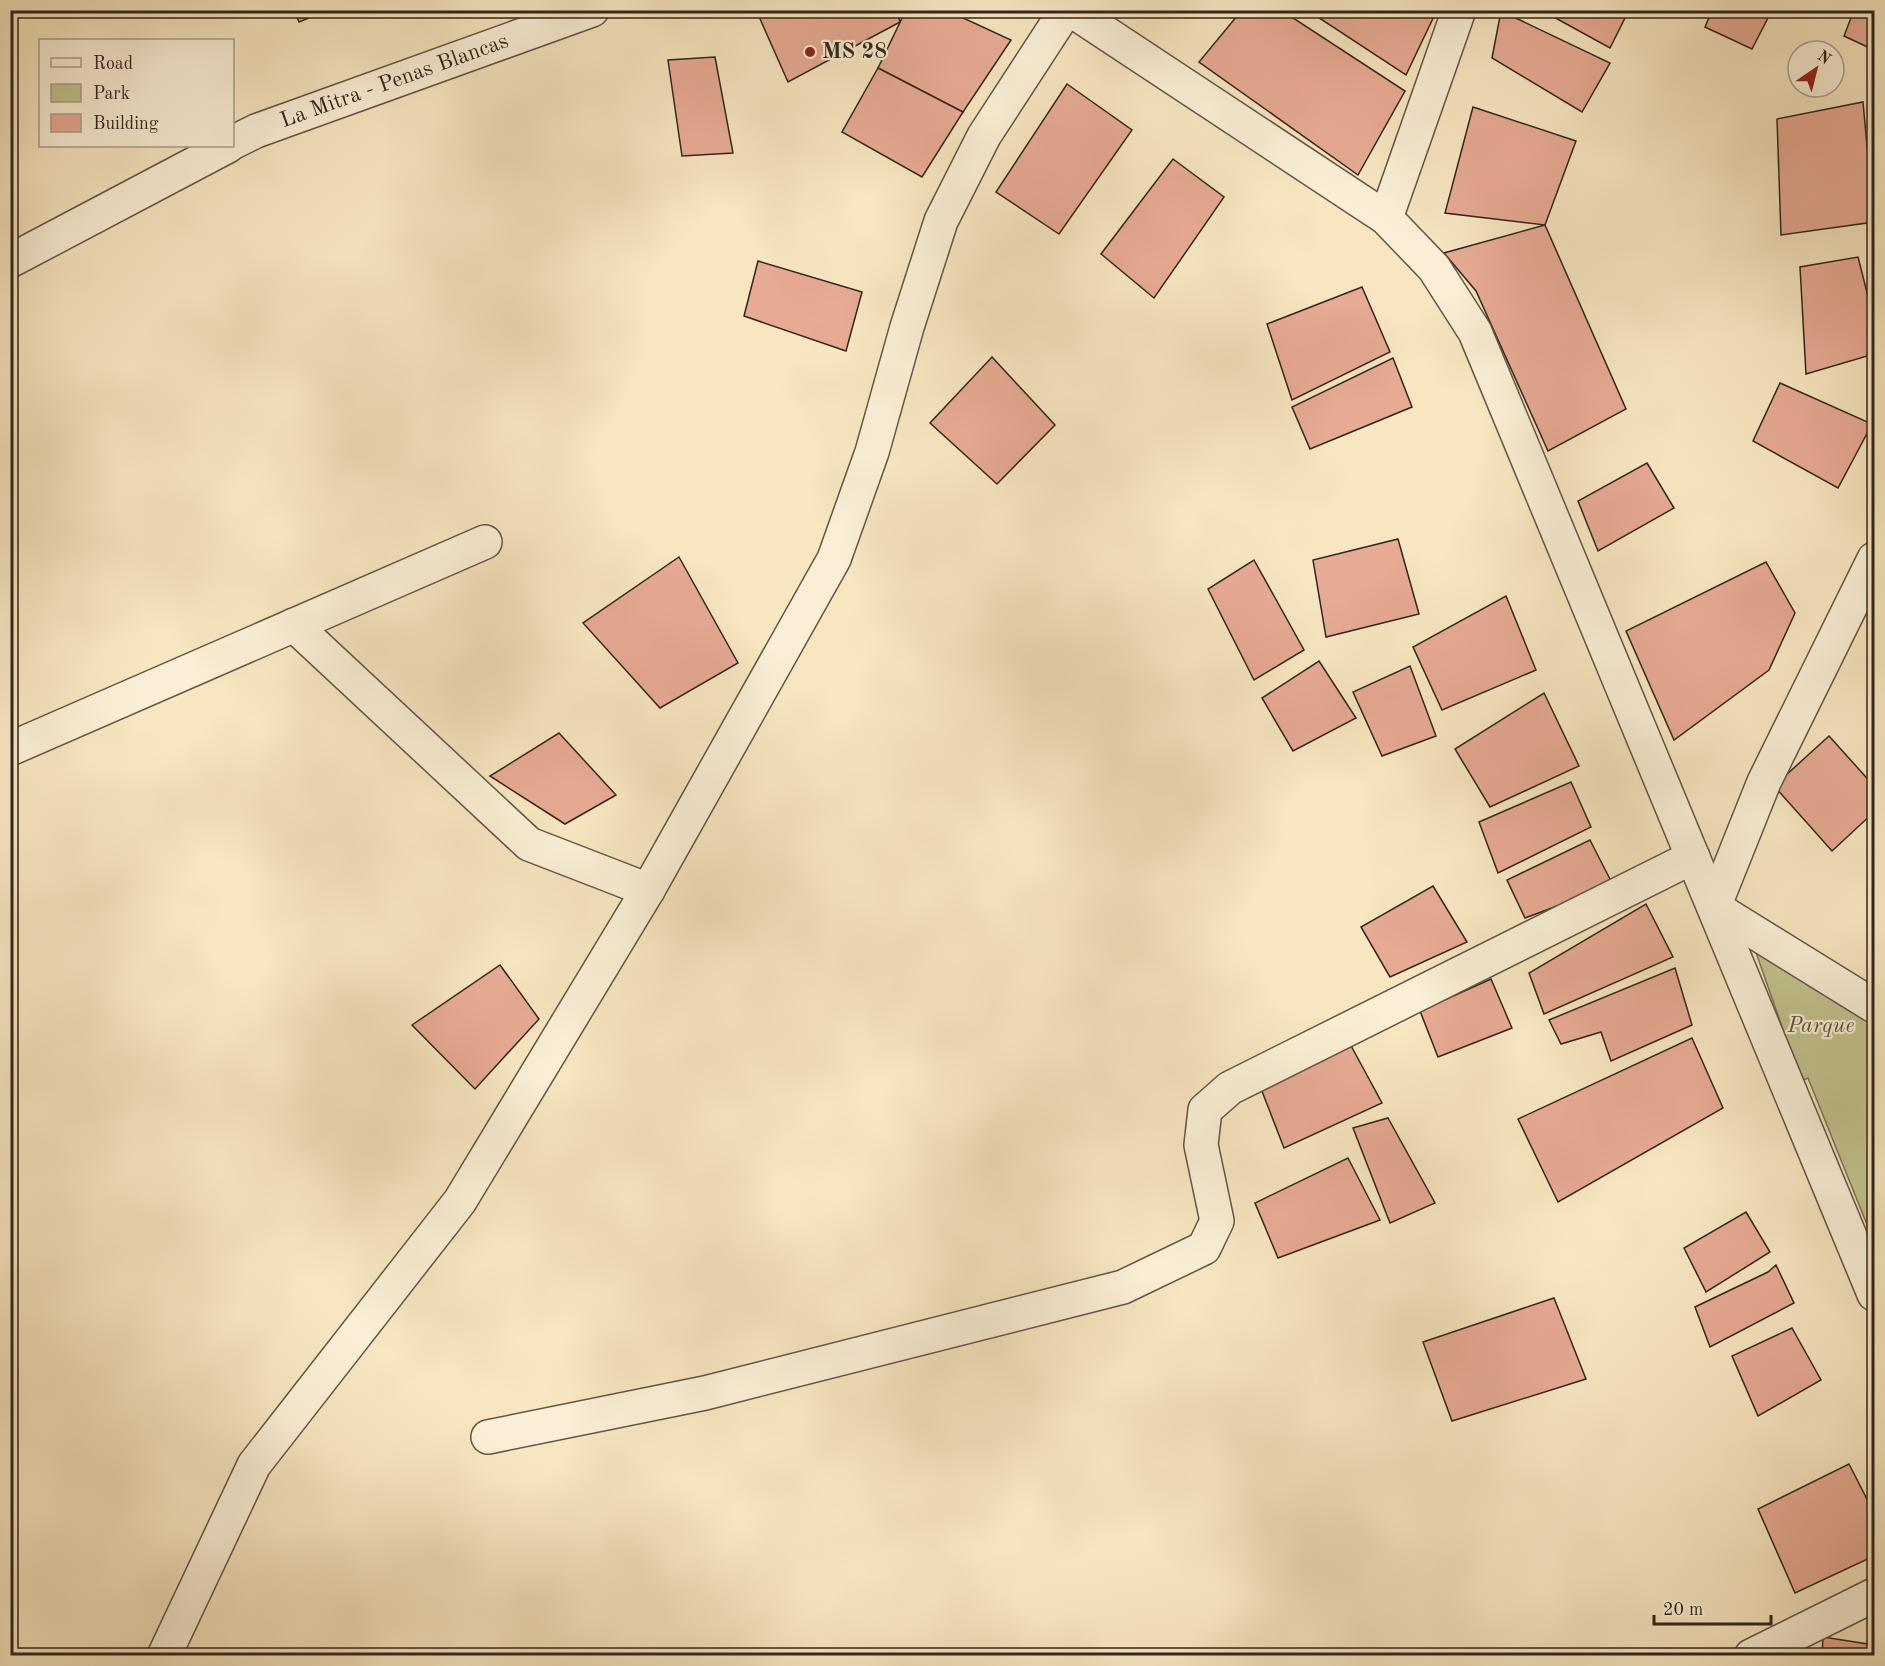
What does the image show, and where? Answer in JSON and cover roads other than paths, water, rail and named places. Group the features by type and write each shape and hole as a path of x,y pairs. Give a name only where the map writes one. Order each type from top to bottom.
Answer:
{"street":[{"name":"La Mitra - Penas Blancas","path":"234,142 256,130 592,10"},
{"path":"164,1656 254,1466 460,1201 648,890 834,559 872,452 907,327 941,221 984,136 1066,10"},
{"path":"1071,10 1386,218 1434,268 1475,332 1875,1294"},
{"path":"1386,218 1459,10"},
{"path":"10,261 226,147"},
{"path":"10,749 484,542"},
{"path":"1714,907 1764,782 1875,558"},
{"path":"294,625 529,844 648,890"},
{"path":"488,1437 705,1393 1123,1287 1204,1248 1217,1221 1201,1145 1205,1110 1230,1088 1693,857"},
{"path":"1714,907 1875,1006"},
{"path":"1751,1656 1875,1595"}],"place":[{"name":"MS 28","path":"810,52"}],"park label":[{"name":"Parque","path":"1821,1026"}]}
